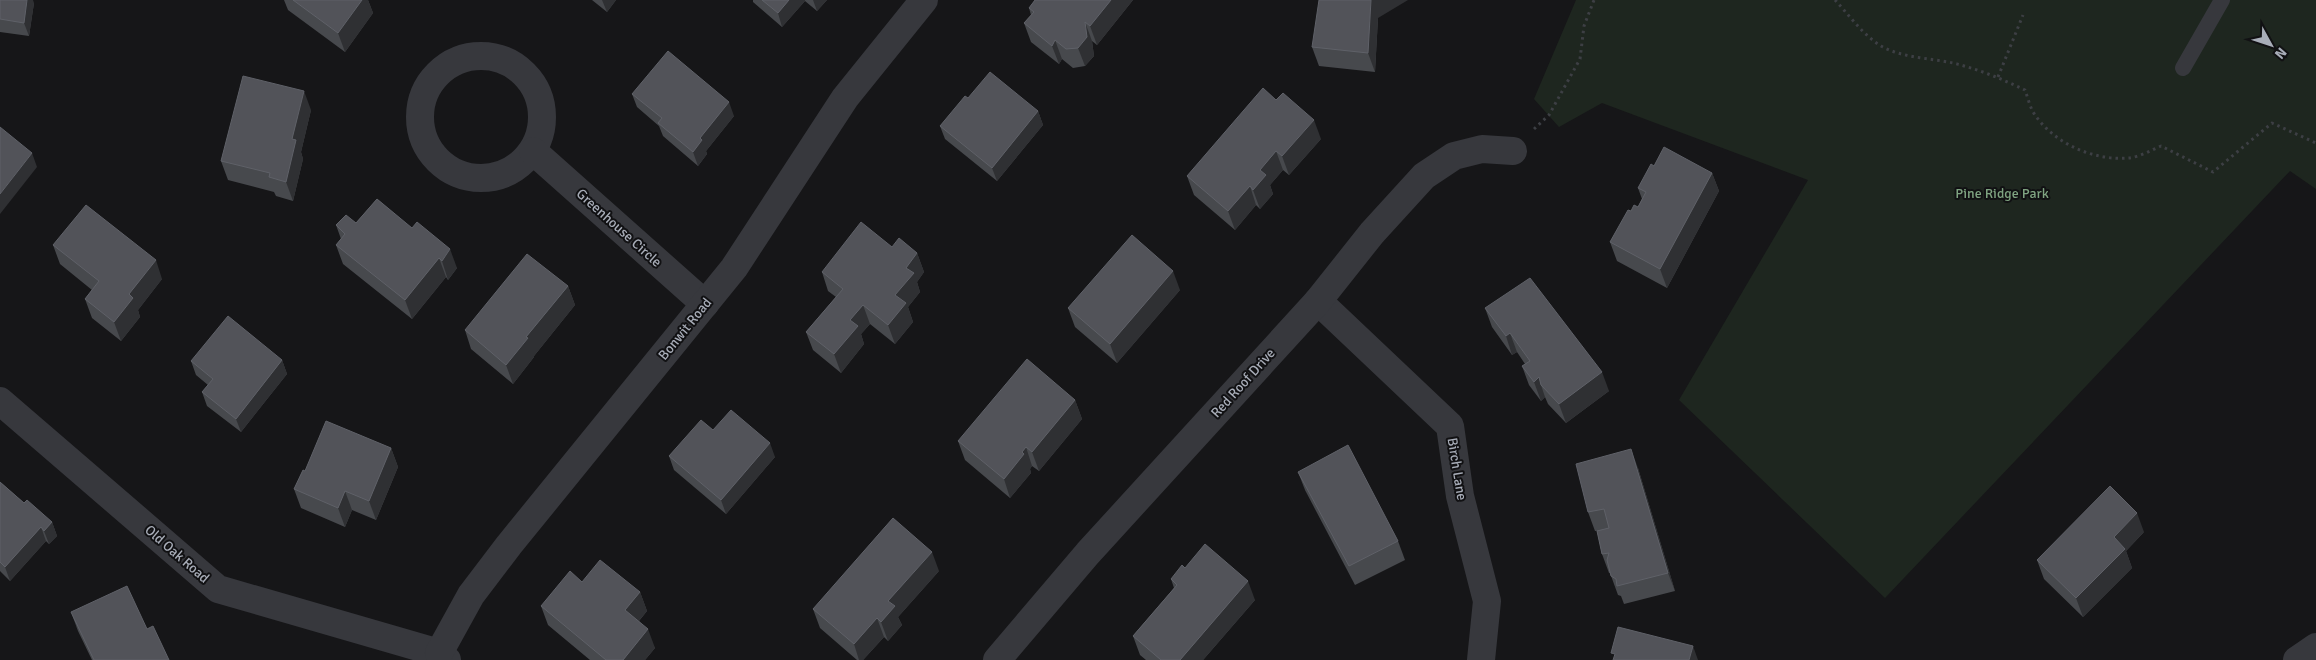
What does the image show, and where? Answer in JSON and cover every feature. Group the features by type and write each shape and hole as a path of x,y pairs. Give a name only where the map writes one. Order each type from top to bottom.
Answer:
{"street":[{"name":"Bonwit Road","path":"443,657 472,595 509,545 734,268 845,98 924,0"},
{"path":"488,56 508,62 514,66 525,74 537,90 543,111 541,131 533,151 520,165 503,175 483,179 464,177 446,168 432,154 422,137 420,117 423,98 433,79 448,65 468,57 488,56"},
{"name":"Red Roof Drive","path":"997,660 1088,553 1318,301 1372,232 1424,176 1454,156 1482,149 1512,151"},
{"name":"Greenhouse Circle","path":"533,151 705,304"},
{"name":"Birch Lane","path":"1318,301 1450,426 1460,496 1487,601 1481,660"},
{"name":"Old Oak Road","path":"0,402 218,589 443,657"},
{"path":"2297,660 2316,647"}],"lane":[{"path":"2183,68 2222,0"}],"path":[{"path":"1512,151 1549,115 1580,59 1584,26 1594,0"},
{"path":"1834,0 1863,31 1882,46 1914,57 1954,64 1998,77 2025,90 2034,114 2050,132 2070,146 2104,157 2131,158 2161,146 2213,172 2272,124 2316,143"},
{"path":"1998,77 2023,15"}],"green space":[{"name":"Pine Ridge Park","path":"1576,0 2316,0 2316,189 2290,171 1885,598 1679,400 1808,180 1602,103 1559,127 1534,99"}],"building":[{"path":"0,0 27,0 24,23 0,19"},
{"path":"293,0 362,0 338,33"},
{"path":"762,0 789,0 778,13"},
{"path":"1035,0 1111,0 1090,26 1085,22 1087,37 1078,48 1066,49 1055,40 1052,46 1024,23 1034,12 1029,8"},
{"path":"1319,0 1371,0 1368,53 1312,47"},
{"path":"668,51 729,102 700,138 702,140 693,152 658,123 662,118 632,94"},
{"path":"990,72 1038,111 992,168 940,126 965,96 968,98"},
{"path":"243,76 304,91 292,139 296,140 286,182 269,177 270,173 221,161"},
{"path":"1263,88 1276,100 1283,93 1314,120 1282,156 1276,151 1260,170 1266,175 1253,190 1250,186 1228,211 1187,176"},
{"path":"0,127 32,153 0,194"},
{"path":"1664,147 1712,173 1660,269 1610,242 1628,210 1631,211 1634,205 1638,207 1646,192 1638,188 1651,164 1654,166"},
{"path":"377,199 412,228 417,222 450,249 442,261 439,258 405,300 336,245 345,234 336,225 346,215 356,223"},
{"path":"86,205 156,260 129,294 133,298 114,322 85,299 99,281 53,245"},
{"path":"861,222 892,247 899,238 917,253 906,268 914,273 895,295 906,303 888,325 863,305 850,320 858,326 834,354 806,332 843,289 822,272"},
{"path":"1132,235 1173,271 1110,344 1068,308"},
{"path":"527,254 568,286 526,337 528,338 506,365 465,330"},
{"path":"1530,278 1602,372 1559,404 1541,385 1539,377 1534,382 1522,366 1530,361 1510,333 1506,336 1485,308"},
{"path":"228,316 282,360 236,419 202,392 213,379 191,361"},
{"path":"1027,359 1075,400 1032,452 1026,447 1022,452 1024,454 1004,479 958,441"},
{"path":"731,410 770,443 721,500 669,456 701,420 713,430"},
{"path":"326,421 391,448 369,501 345,491 338,508 294,489 303,470 305,471"},
{"path":"1348,445 1398,541 1349,566 1298,472"},
{"path":"1631,449 1668,573 1617,586 1616,579 1611,576 1607,560 1609,553 1602,554 1597,531 1609,528 1604,509 1588,512 1576,464"},
{"path":"0,482 24,503 27,500 52,522 44,531 41,527 5,567 0,562"},
{"path":"2110,486 2137,513 2114,537 2125,549 2076,598 2037,560"},
{"path":"893,518 932,552 888,601 895,606 881,622 877,618 854,644 813,609"},
{"path":"1205,544 1248,581 1180,660 1161,660 1133,636 1177,585 1171,579 1182,565 1185,568"},
{"path":"600,560 640,592 625,610 648,629 623,660 606,660 541,606 570,571 582,582"},
{"path":"127,586 147,629 153,626 169,660 94,660 71,612"},
{"path":"1618,627 1693,646 1689,660 1613,660 1615,654 1611,653"}]}
